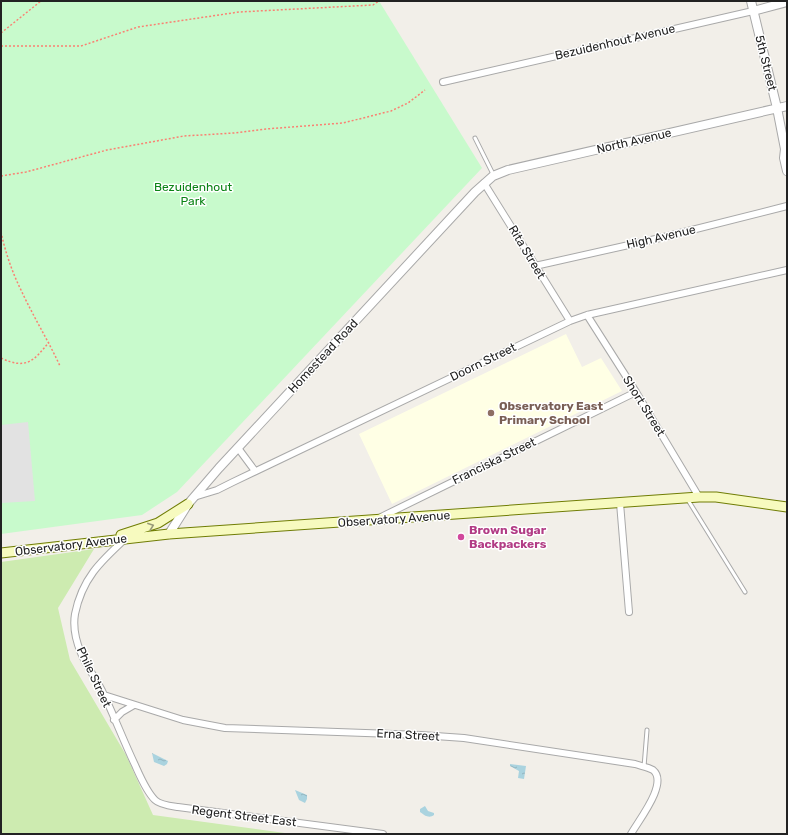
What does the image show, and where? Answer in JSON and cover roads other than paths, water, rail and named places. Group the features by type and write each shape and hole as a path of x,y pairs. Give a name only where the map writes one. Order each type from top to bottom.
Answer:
{"main road":[{"name":"Observatory Avenue","path":"1,553 169,534 373,521 699,497 716,497 787,507"},
{"path":"100,541 158,523 191,501"}],"street":[{"name":"5th Street","path":"751,1 786,150 784,158 787,171"},
{"name":"Bezuidenhout Avenue","path":"443,82 787,2"},
{"name":"North Avenue","path":"484,183 493,176 508,170 787,106"},
{"name":"Rita Street","path":"484,183 570,321"},
{"name":"Homestead Road","path":"169,534 191,501 238,448 484,183"},
{"name":"High Avenue","path":"535,266 660,238 787,206"},
{"name":"Doorn Street","path":"191,501 217,490 570,321 587,315 787,270"},
{"name":"Short Street","path":"587,315 636,392 699,497"},
{"name":"Franciska Street","path":"373,521 636,392"},
{"path":"238,448 255,471"},
{"path":"620,503 629,612"},
{"name":"Phile Street","path":"126,538 95,569 82,594 75,614 76,638 81,653 104,695 142,780 155,799 178,807"},
{"name":"Erna Street","path":"104,695 183,720 225,728 464,738 644,767 655,771 659,779 658,787 630,834"},
{"path":"114,720 122,712 134,705"},
{"name":"Regent Street East","path":"178,807 382,834"}],"lane":[{"path":"475,138 493,176"},
{"path":"686,498 745,592"},
{"path":"644,767 647,730"}],"water":[{"path":"152,753 168,761 167,764 164,766 154,762"},
{"path":"510,764 526,766 524,779 518,778 519,771 510,766"},
{"path":"295,790 307,795 305,803 299,800"},
{"path":"425,806 428,811 434,813 434,815 428,817 420,812 420,809"}],"place":[{"name":"Observatory East Primary School","path":"491,413"},
{"name":"Brown Sugar Backpackers","path":"461,537"}],"park label":[{"name":"Bezuidenhout Park","path":"193,194"}]}
